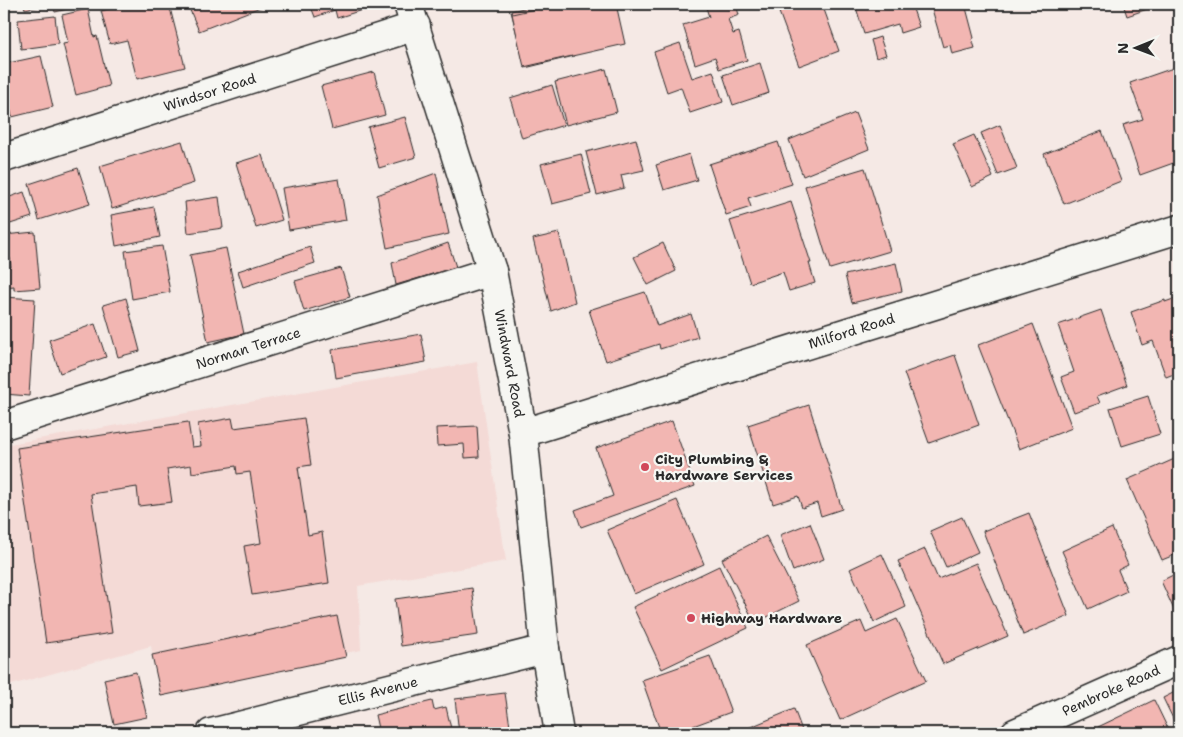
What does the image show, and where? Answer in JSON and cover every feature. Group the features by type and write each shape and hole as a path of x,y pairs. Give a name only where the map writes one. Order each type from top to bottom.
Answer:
{"street":[{"name":"Windsor Road","path":"4,158 412,15"},
{"name":"Windward Road","path":"412,15 492,270 528,464 545,649 559,733"},
{"name":"Milford Road","path":"523,433 1179,229"},
{"name":"Norman Terrace","path":"4,425 492,270"},
{"name":"Ellis Avenue","path":"211,733 545,649"},
{"name":"Pembroke Road","path":"1015,733 1179,660"}],"shaded area":[{"path":"477,362 506,561 358,586 361,650 159,689 151,646 4,687 4,445"}],"building":[{"path":"24,4 46,4 46,5 25,9"},
{"path":"53,4 80,4 80,6 55,12"},
{"path":"128,4 169,4 185,67 137,79 127,40 110,44 101,11"},
{"path":"200,4 268,4 199,31 189,8"},
{"path":"310,4 363,4 365,9 337,18 335,10 315,17"},
{"path":"540,4 561,4 574,56 525,68 511,11"},
{"path":"557,4 616,4 625,44 524,67 512,14"},
{"path":"705,4 736,4 739,15 728,19 733,34 739,32 747,60 719,69 715,57 695,64 683,25 709,17"},
{"path":"776,4 822,4 839,51 799,66"},
{"path":"855,4 908,4 910,10 913,9 919,27 900,33 898,24 864,34"},
{"path":"950,4 965,4 975,48 952,54 950,45 943,47 932,9"},
{"path":"1123,4 1162,4 1127,16"},
{"path":"88,9 94,37 97,36 109,86 76,95 63,44 68,43 62,15"},
{"path":"55,16 58,44 21,49 18,20"},
{"path":"880,37 886,55 876,58 871,40"},
{"path":"680,43 692,78 713,71 723,102 690,113 681,87 667,92 654,52"},
{"path":"41,56 53,107 12,117 4,80 4,64"},
{"path":"760,63 769,93 733,105 723,75"},
{"path":"1179,66 1179,161 1140,175 1123,125 1143,119 1130,83"},
{"path":"606,69 617,112 566,125 555,82"},
{"path":"374,72 385,115 332,129 321,86"},
{"path":"552,85 564,125 522,138 510,98"},
{"path":"855,113 869,149 803,176 789,140"},
{"path":"405,117 416,157 379,168 368,127"},
{"path":"1000,125 1017,168 998,175 981,133"},
{"path":"1102,131 1121,181 1064,204 1044,154"},
{"path":"974,135 993,177 972,187 953,144"},
{"path":"636,139 644,170 621,175 624,188 597,195 586,152"},
{"path":"182,141 194,183 112,209 100,166"},
{"path":"778,142 792,184 748,198 751,207 726,215 709,164"},
{"path":"581,154 591,194 552,204 541,164"},
{"path":"689,154 697,180 664,190 656,165"},
{"path":"262,155 282,220 256,228 236,163"},
{"path":"78,168 90,204 39,220 29,184"},
{"path":"865,168 890,251 830,269 805,186"},
{"path":"436,173 449,234 387,248 377,195"},
{"path":"339,179 346,220 289,230 282,188"},
{"path":"24,192 32,217 4,226 4,199"},
{"path":"219,197 223,228 188,233 185,202"},
{"path":"791,202 811,263 809,263 815,283 789,291 783,272 750,283 730,221"},
{"path":"154,207 160,237 116,246 111,215"},
{"path":"35,232 40,288 14,290 14,286 4,287 4,268 11,267 10,258 8,258 8,262 4,262 4,235"},
{"path":"559,233 575,302 551,311 533,239"},
{"path":"448,243 456,267 396,285 392,263"},
{"path":"663,243 676,271 648,285 634,257"},
{"path":"162,246 170,292 132,299 125,251"},
{"path":"310,247 315,263 243,287 238,271"},
{"path":"226,248 244,334 208,342 190,255"},
{"path":"896,263 902,291 852,303 845,275"},
{"path":"341,268 350,297 304,311 295,281"},
{"path":"645,292 657,326 691,314 698,337 660,349 659,344 606,361 589,310"},
{"path":"4,297 35,299 29,396 4,394"},
{"path":"1179,297 1179,372 1166,377 1153,341 1142,345 1131,312"},
{"path":"126,298 140,351 118,357 103,305"},
{"path":"1101,310 1127,385 1097,396 1100,403 1074,412 1061,377 1074,372 1058,325"},
{"path":"95,324 106,357 60,373 49,340"},
{"path":"1033,324 1072,428 1019,449 978,345"},
{"path":"421,334 426,362 336,378 332,350"},
{"path":"955,355 979,425 929,443 904,373"},
{"path":"1148,396 1160,434 1122,446 1110,408"},
{"path":"809,405 842,509 821,516 817,503 802,508 798,496 773,504 748,425"},
{"path":"232,418 234,428 304,418 311,465 298,467 308,535 322,532 329,583 252,595 244,546 261,543 250,472 237,474 236,466 192,473 191,465 167,469 172,502 139,506 137,487 91,494 112,633 46,643 17,448 188,422 192,447 201,446 198,424"},
{"name":"City Plumbing & Hardware Services","path":"672,421 695,486 581,527 575,510 613,496 596,448"},
{"path":"477,426 479,457 465,458 464,444 437,446 436,428"},
{"path":"1179,457 1179,553 1162,560 1127,480"},
{"path":"677,500 704,564 634,594 607,530"},
{"path":"1029,513 1069,616 1023,635 983,531"},
{"path":"962,517 978,552 946,567 930,531"},
{"path":"810,523 824,559 793,571 780,535"},
{"path":"1112,528 1128,565 1118,570 1127,591 1088,609 1062,551"},
{"path":"766,536 799,601 755,623 722,559"},
{"path":"925,549 938,579 976,563 1008,636 943,664 898,561"},
{"path":"882,554 906,607 874,622 850,569"},
{"name":"Highway Hardware","path":"719,566 748,628 662,669 633,607"},
{"path":"1179,572 1179,621 1161,581"},
{"path":"472,588 478,635 401,646 395,599"},
{"path":"337,616 346,657 161,696 152,655"},
{"path":"897,619 926,681 840,720 807,645 861,621 866,633"},
{"path":"710,656 731,712 674,733 661,733 642,680"},
{"path":"136,672 147,717 114,724 104,679"},
{"path":"1179,690 1179,731 1163,698"},
{"path":"505,693 511,733 459,733 455,699"},
{"path":"1154,700 1170,733 1101,733 1098,727"},
{"path":"432,701 434,710 446,707 452,733 379,733 375,715"},
{"path":"794,709 803,733 736,733"}],"place":[{"name":"City Plumbing & Hardware Services","path":"645,467"},
{"name":"Highway Hardware","path":"691,618"}]}
